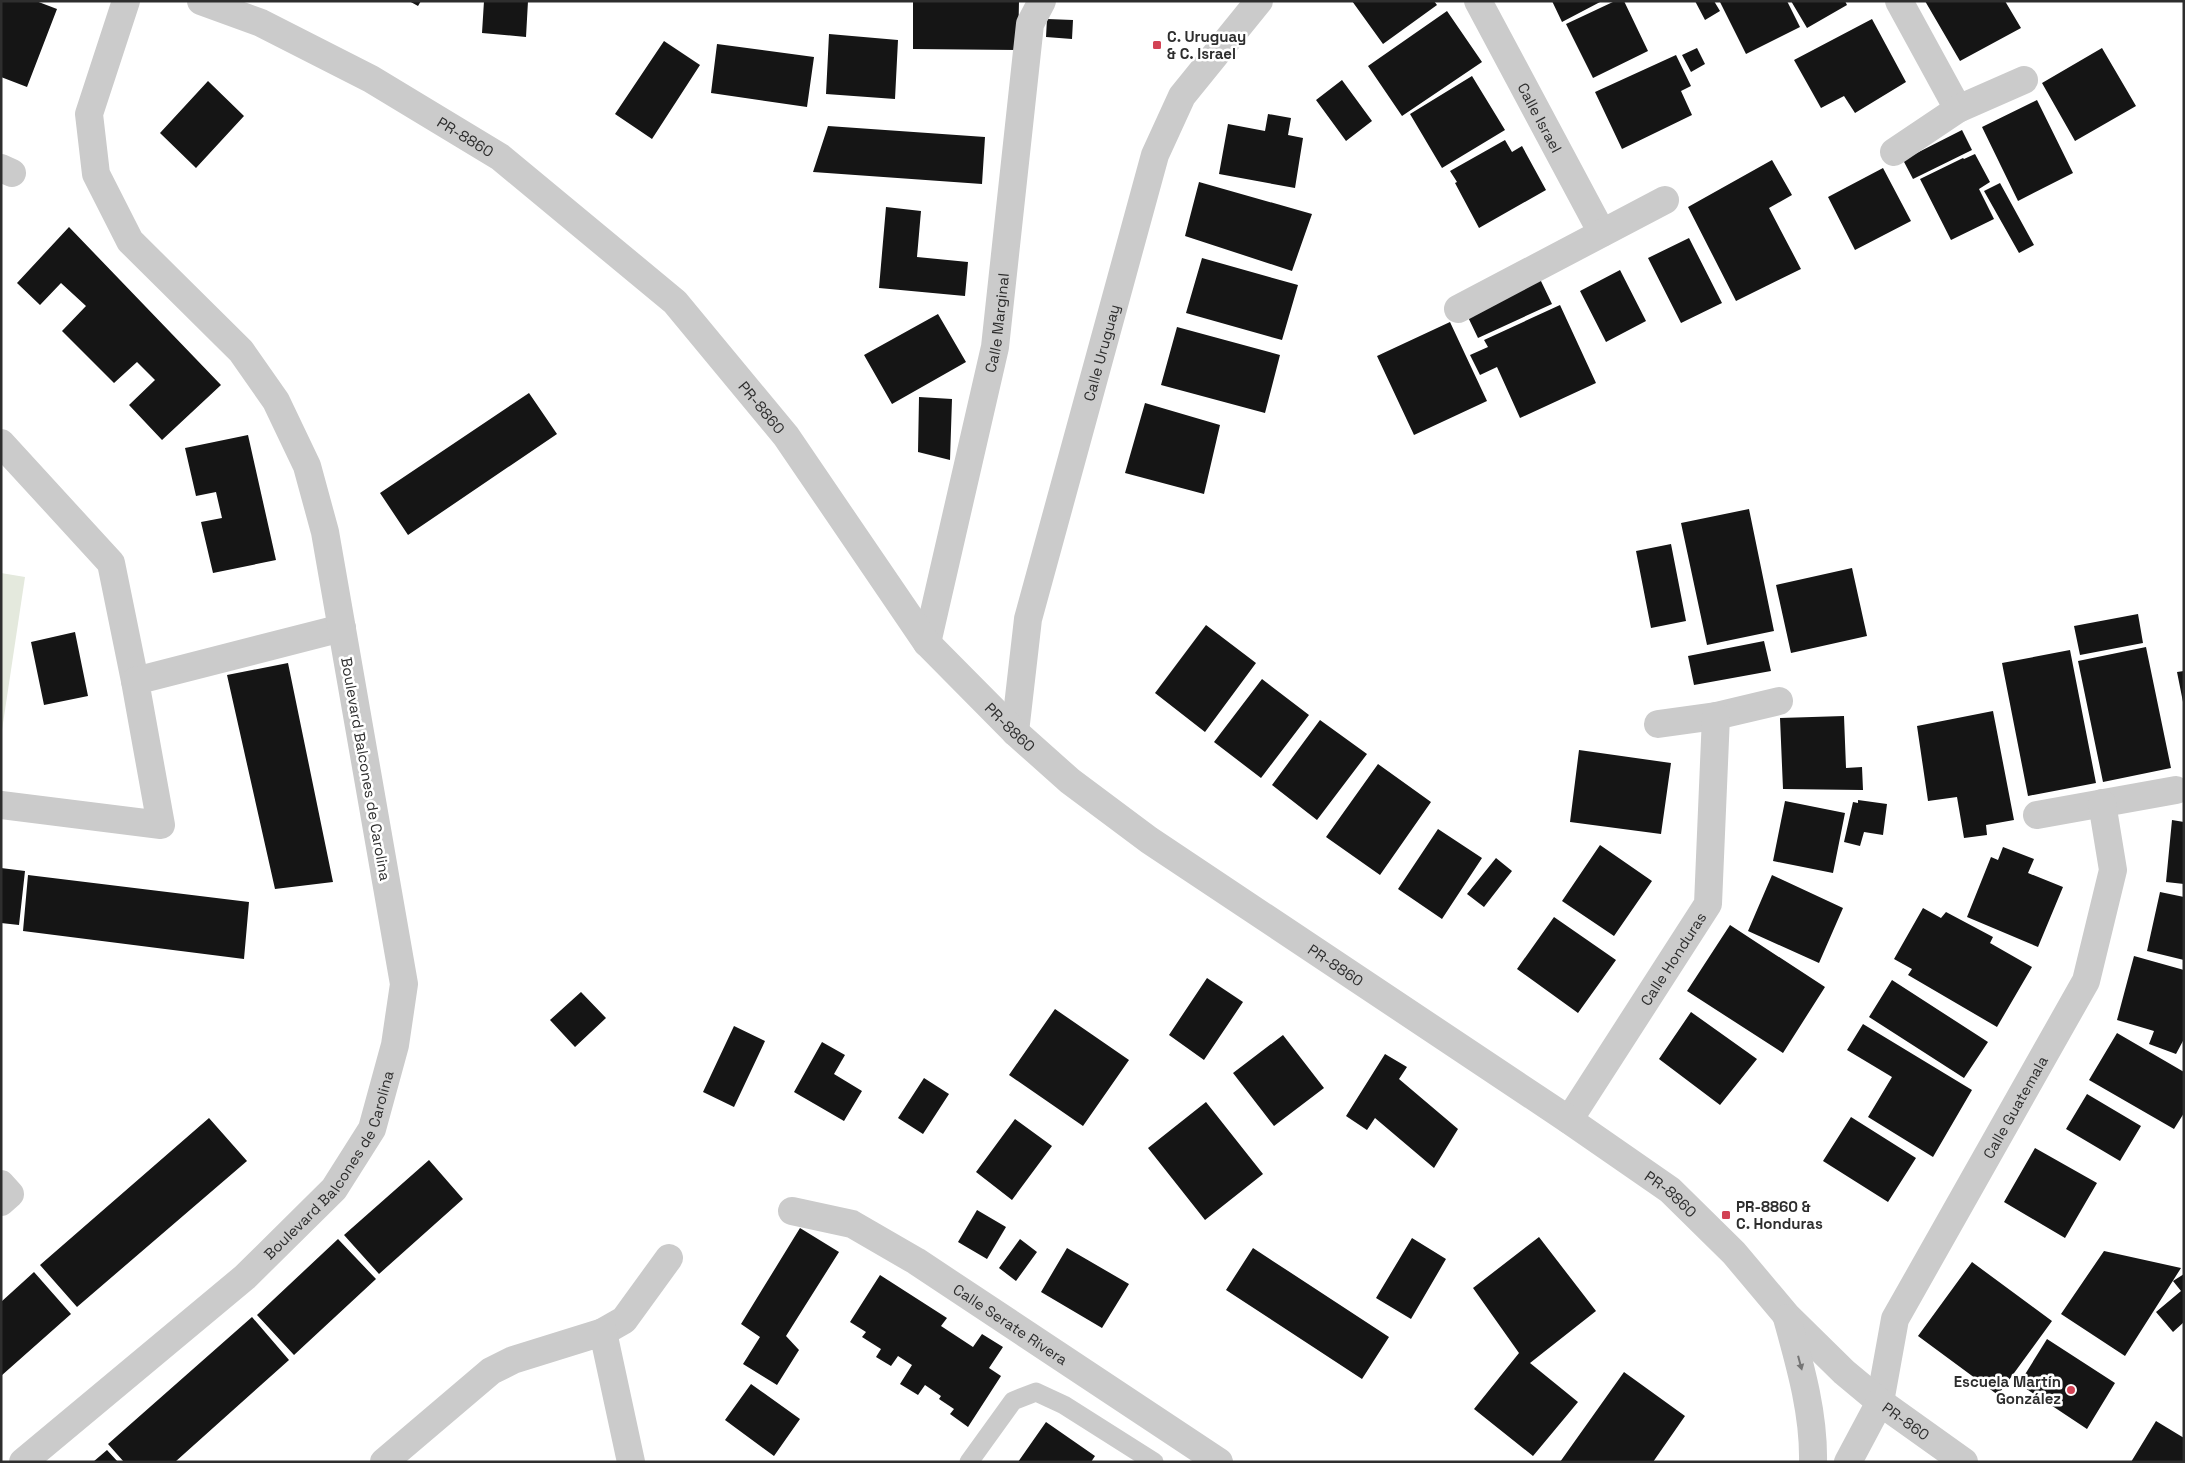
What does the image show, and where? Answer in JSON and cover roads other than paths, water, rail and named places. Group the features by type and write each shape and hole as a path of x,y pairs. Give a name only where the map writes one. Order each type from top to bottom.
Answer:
{"street":[{"name":"Boulevard Balcones de Carolina","path":"23,1462 245,1277 334,1189 372,1128 395,1045 404,984 325,532 307,466 276,401 241,352 130,241 96,174 89,114 126,1"},
{"name":"PR-8860","path":"201,1 261,23 371,79 500,157 675,302 786,436 927,643 1015,732 1070,782 1149,840 1569,1120 1670,1190 1734,1253 1787,1316 1844,1372 1880,1402"},
{"name":"Calle Marginal","path":"927,643 995,347 1030,24 1042,1"},
{"name":"Calle Uruguay","path":"1015,732 1028,619 1155,155 1182,96 1259,1"},
{"name":"Calle Israel","path":"1478,1 1602,233"},
{"path":"1899,1 1958,109"},
{"path":"1894,152 1958,109 2024,80"},
{"path":"1458,309 1665,200"},
{"path":"1,443 111,563 136,681 161,825 1,805"},
{"path":"136,681 342,628"},
{"path":"1658,724 1716,716 1779,701"},
{"name":"Calle Honduras","path":"1569,1120 1708,904 1716,716"},
{"path":"2038,815 2176,790"},
{"name":"Calle Guatemala","path":"1880,1402 1895,1319 2086,981 2113,870 2102,803"},
{"path":"1,1184 10,1194 1,1202"},
{"name":"Calle Serate Rivera","path":"792,1211 852,1224 908,1256 1218,1462"},
{"path":"384,1462 491,1371 513,1360 603,1332 624,1320 669,1258"},
{"path":"1787,1316 1804,1378 1814,1437 1813,1462"},
{"path":"603,1332 631,1462"},
{"name":"PR-860","path":"1848,1462 1880,1402 1964,1462"}],"lane":[{"path":"969,1462 1013,1401 1036,1392 1064,1405 1154,1462"}],"place":[{"name":"C. Uruguay & C. Israel","path":"1157,45"},
{"name":"PR-8860 & C. Honduras","path":"1726,1215"},
{"name":"Escuela Martín González","path":"2071,1390"}]}
